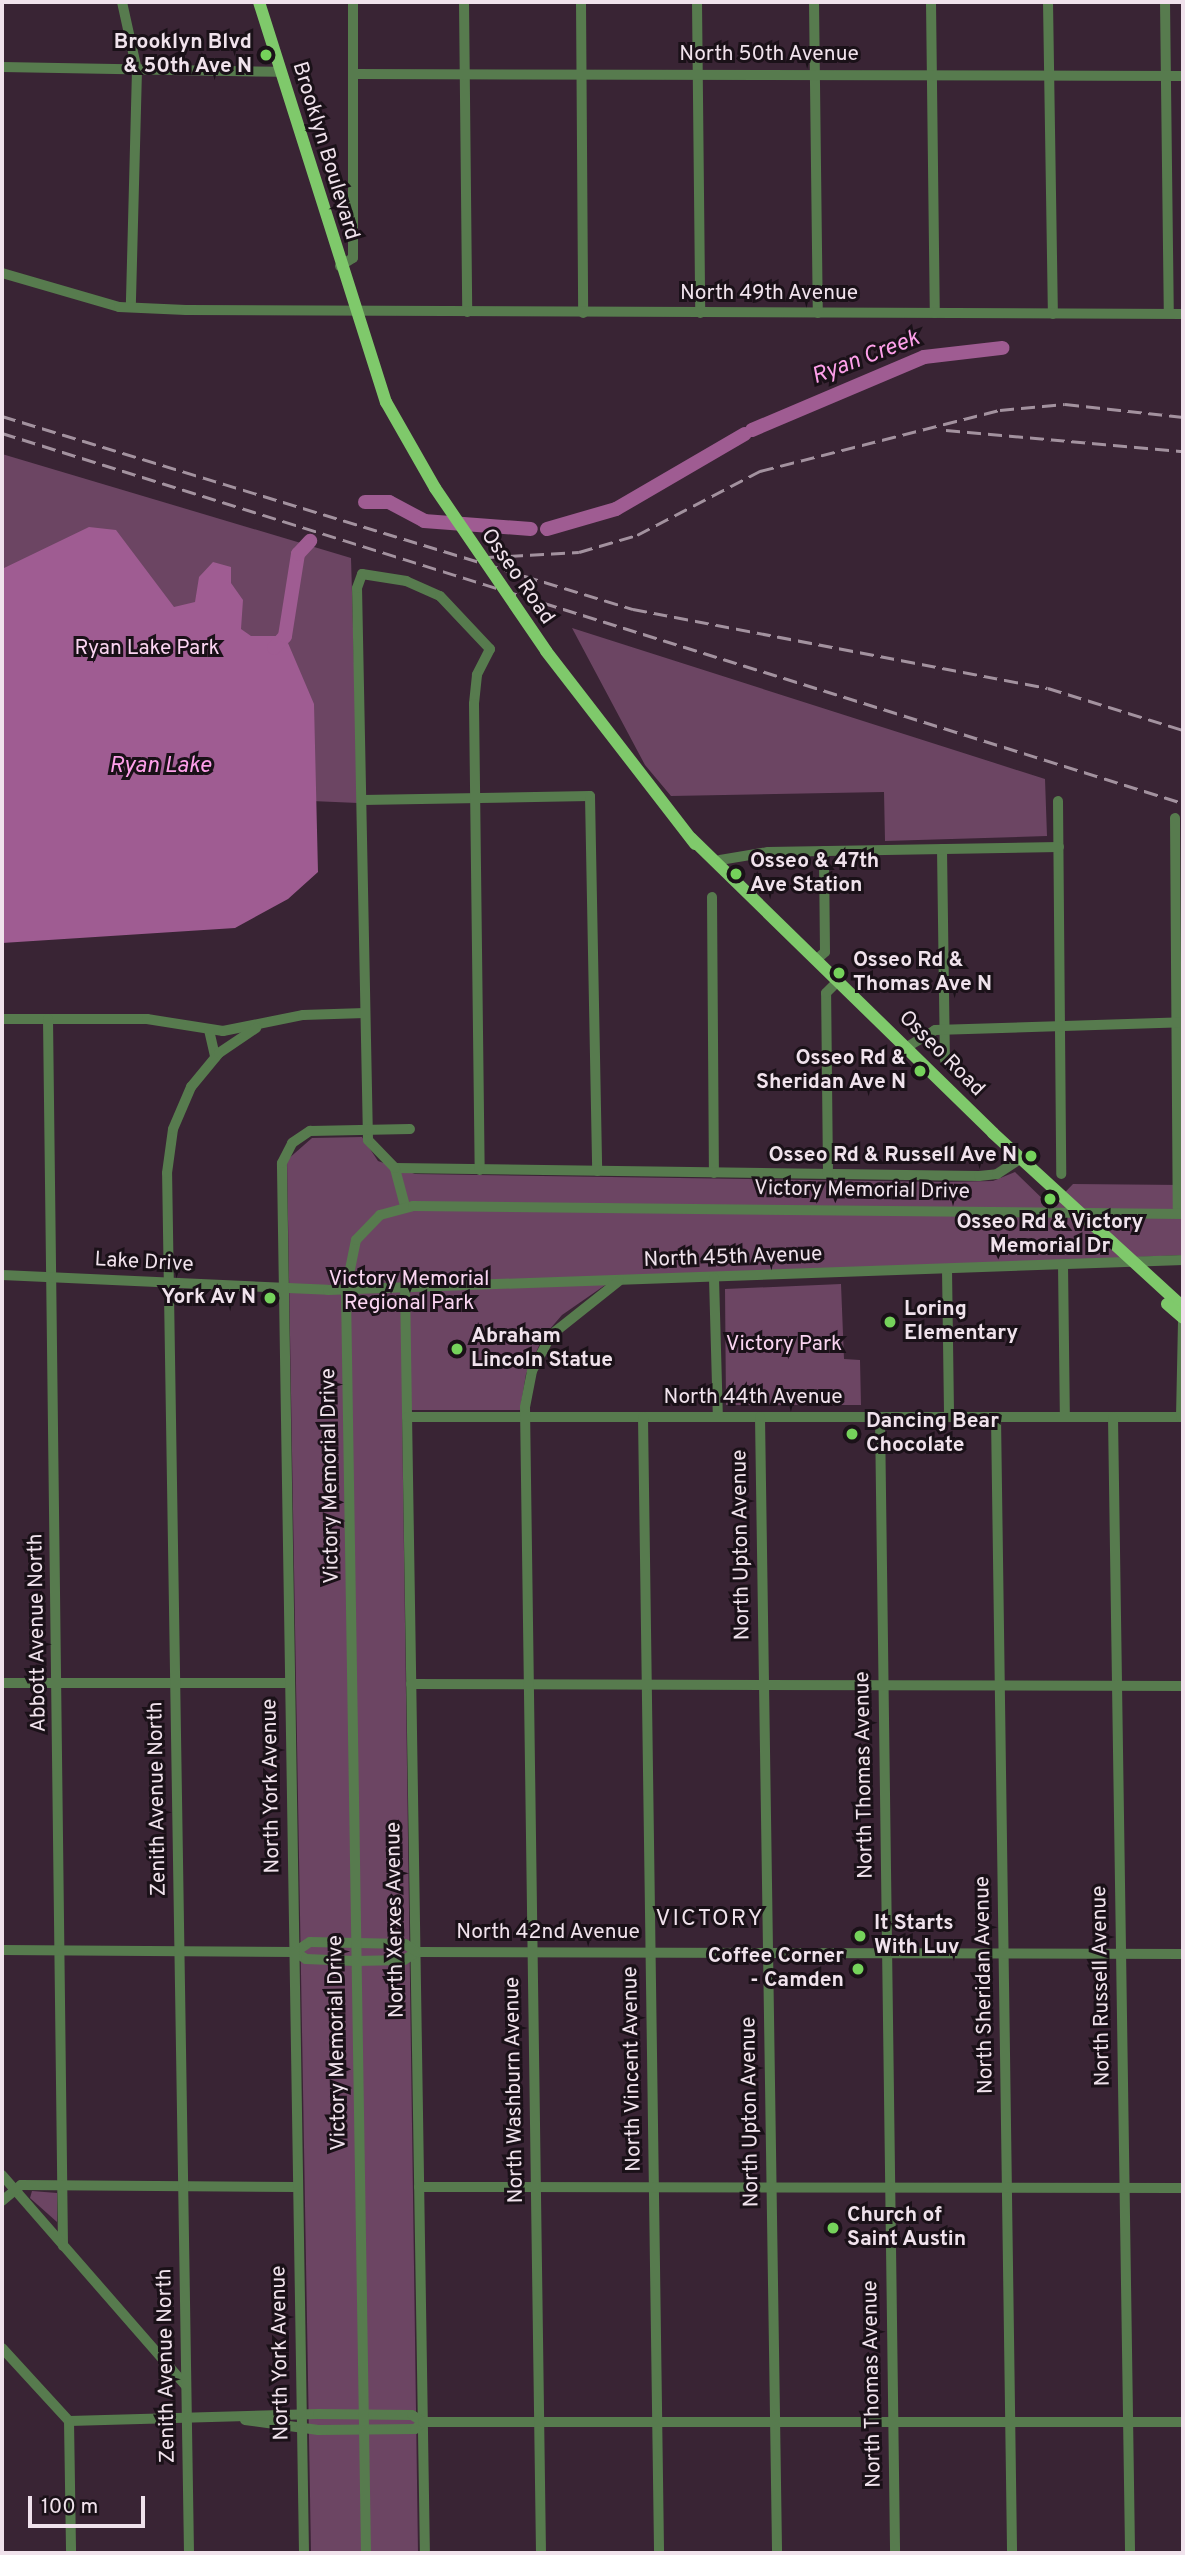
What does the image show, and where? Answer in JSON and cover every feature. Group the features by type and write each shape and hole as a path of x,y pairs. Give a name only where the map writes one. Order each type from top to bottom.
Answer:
{"main road":[{"name":"Brooklyn Boulevard","path":"259,2 354,312"},
{"name":"Osseo Road","path":"354,312 386,402 435,488 546,651 691,838 1020,1159 1103,1236 1183,1319"},
{"name":"Osseo Road","path":"691,838 720,860 753,899"},
{"name":"Osseo Road","path":"1128,1262 1183,1307"}],"street":[{"path":"122,2 137,70 131,307"},
{"path":"340,266 353,258 353,2"},
{"path":"464,2 467,312"},
{"path":"581,2 583,313"},
{"path":"697,2 700,313"},
{"path":"814,2 818,313"},
{"path":"930,2 935,313"},
{"path":"1048,2 1053,314"},
{"path":"1165,2 1169,313"},
{"path":"2,67 280,72"},
{"name":"North 50th Avenue","path":"354,74 1183,76"},
{"name":"North 49th Avenue","path":"2,273 131,307 354,312 1183,313"},
{"path":"405,1206 395,1168 368,1140 357,588 362,574 406,581 440,596 490,649 474,690 480,1170"},
{"path":"362,800 590,796 597,1171"},
{"path":"1058,801 1061,1174"},
{"path":"1175,818 1181,1022 1181,1214"},
{"path":"720,860 732,854 1059,847"},
{"path":"942,849 945,1060"},
{"path":"816,960 825,952 824,851"},
{"path":"712,897 714,1173"},
{"path":"828,1174 826,993 838,981"},
{"path":"2,1019 146,1018 209,1030 256,1028 303,1015 365,1013"},
{"name":"Abbott Avenue North","path":"48,1018 54,1278 64,2246"},
{"path":"907,1047 925,1031 1181,1022"},
{"name":"Zenith Avenue North","path":"189,2553 167,1173 173,1129 191,1087 215,1057 256,1028"},
{"path":"209,1030 215,1057"},
{"name":"North York Avenue","path":"304,2553 284,1289 285,1152 310,1131 410,1129"},
{"name":"Victory Memorial Drive","path":"395,1168 979,1176 997,1174 1020,1159"},
{"name":"Victory Memorial Drive","path":"366,2553 346,1289 350,1253 362,1231 405,1206 1181,1214"},
{"name":"North 45th Avenue","path":"284,1289 715,1278 1183,1260"},
{"path":"1063,1264 1065,1417"},
{"path":"947,1269 949,1417"},
{"name":"Lake Drive","path":"2,1275 284,1289"},
{"path":"715,1278 719,1417"},
{"name":"North Washburn Avenue","path":"541,2553 526,1388 551,1335 619,1281"},
{"name":"North Xerxes Avenue","path":"405,1286 425,2553"},
{"path":"1182,1417 1183,1319"},
{"name":"North 44th Avenue","path":"407,1417 1182,1417"},
{"name":"North Vincent Avenue","path":"643,1417 659,2553"},
{"name":"North Upton Avenue","path":"760,1417 778,2553"},
{"name":"North Thomas Avenue","path":"880,1417 895,2553"},
{"name":"North Sheridan Avenue","path":"996,1417 1012,2553"},
{"name":"North Russell Avenue","path":"1113,1417 1130,2553"},
{"path":"2,1683 290,1683"},
{"path":"411,1684 1183,1686"},
{"name":"North 42nd Avenue","path":"295,1952 310,1942 405,1944 417,1952"},
{"name":"North 42nd Avenue","path":"2,1950 295,1952 306,1959 355,1961 404,1960 417,1952 1183,1954"},
{"path":"2,2175 186,2386"},
{"path":"2,2201 15,2190 63,2186 297,2187"},
{"path":"419,2187 1183,2188"},
{"path":"2,2347 69,2421 71,2553"},
{"path":"69,2421 244,2420 364,2414 412,2415 423,2422 1183,2423"},
{"path":"244,2420 302,2428 365,2430 415,2429 423,2422"}],"green space":[{"name":"Ryan Lake","path":"2,454 351,558 358,803 3,788"},
{"path":"572,628 1045,779 1047,836 885,841 884,792 671,796 645,765"},
{"name":"Victory Memorial Regional Park","path":"362,1137 378,1161 415,1174 943,1182 993,1181 1015,1172 1051,1207 1073,1184 1183,1185 1183,1255 611,1281 562,1315 543,1337 526,1374 520,1410 402,1410 418,2553 311,2553 287,1160 312,1138"},
{"name":"Victory Park","path":"841,1284 844,1359 860,1360 861,1405 726,1405 725,1289"},
{"path":"32,2191 57,2193 57,2222 30,2198"}],"water":[{"name":"Ryan Lake","path":"89,527 116,530 174,607 195,602 199,577 213,562 231,567 231,583 243,600 241,629 251,636 285,636 314,704 318,872 288,899 235,928 2,943 2,569"}],"waterway":[{"name":"Ryan Creek","path":"752,430 924,357 1002,348"},
{"name":"Ryan Creek","path":"547,529 616,509 745,434"},
{"name":"Ryan Creek","path":"365,502 389,502 424,521 531,529"},
{"name":"Ryan Creek","path":"274,648 285,636 298,554 310,541"}],"railway":[{"path":"488,557 579,552 637,535 760,471 1000,410 1065,404 1183,417"},
{"path":"2,416 633,609 1048,688 1183,730"},
{"path":"946,430 1183,451"},
{"path":"2,433 1183,803"}],"place":[{"name":"Brooklyn Blvd & 50th Ave N","path":"266,55"},
{"name":"Osseo & 47th Ave Station","path":"736,874"},
{"name":"Osseo Rd & Thomas Ave N","path":"839,973"},
{"name":"Osseo Rd & Sheridan Ave N","path":"920,1071"},
{"name":"Osseo Rd & Russell Ave N","path":"1031,1156"},
{"name":"Osseo Rd & Victory Memorial Dr","path":"1050,1199"},
{"name":"York Av N","path":"270,1298"},
{"name":"Loring Elementary","path":"890,1322"},
{"name":"Abraham Lincoln Statue","path":"457,1349"},
{"name":"Dancing Bear Chocolate","path":"852,1434"},
{"name":"It Starts With Luv","path":"860,1936"},
{"name":"Coffee Corner - Camden","path":"858,1969"},
{"name":"Church of Saint Austin","path":"833,2228"}],"district":[{"name":"VICTORY","path":"710,1920"}],"park label":[{"name":"Ryan Lake Park","path":"147,649"}]}
